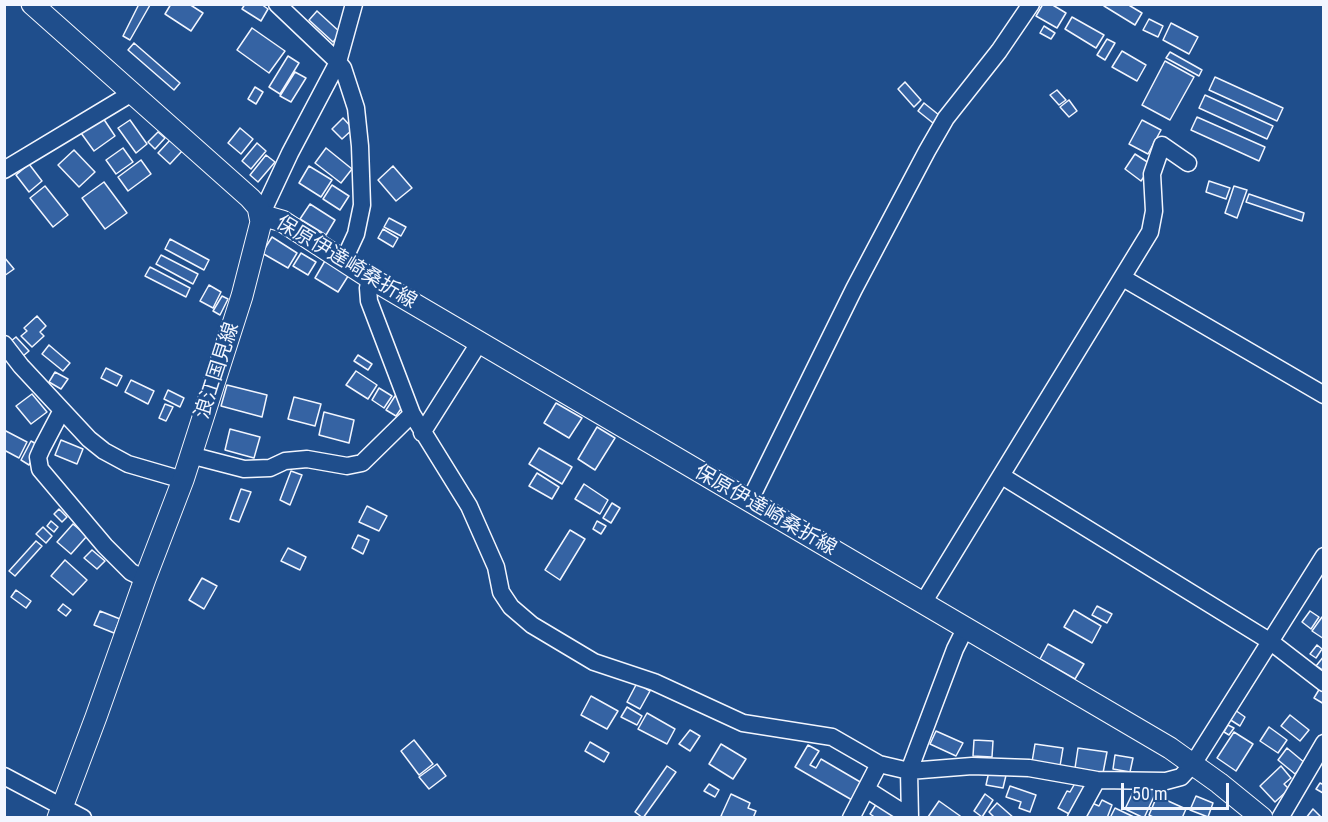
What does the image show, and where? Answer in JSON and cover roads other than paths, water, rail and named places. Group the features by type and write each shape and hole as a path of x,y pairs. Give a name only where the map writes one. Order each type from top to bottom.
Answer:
{"main road":[{"path":"32,4 250,198 258,207 261,215"},
{"name":"保原伊達崎桑折線","path":"261,215 282,221 342,262 1170,748 1262,818"},
{"name":"浪江国見線","path":"60,812 144,579 183,480 242,296 261,215"}],"street":[{"path":"277,4 343,68 356,108 362,184 360,222 342,262"},
{"path":"261,215 290,153 338,62 354,4"},
{"path":"749,502 854,289 927,151 946,118 999,51 1031,4"},
{"path":"4,170 132,93"},
{"path":"923,603 1150,232 1154,211 1152,174 1162,145 1188,163"},
{"path":"370,278 369,301 412,414 469,506 496,567 501,592 511,607 532,625 594,662 654,682 729,718 754,726 832,737 879,765 909,771 972,766 1029,768 1097,780 1176,779 1187,772 1193,764 1323,556"},
{"path":"1123,278 1323,395"},
{"path":"422,433 479,343"},
{"path":"4,344 21,366 88,439 128,464 183,480"},
{"path":"62,410 38,457 40,469 105,546 131,572 144,579"},
{"path":"190,455 244,469 270,468 285,461 307,459 347,466 362,462 412,414"},
{"path":"1002,476 1271,642 1323,682"},
{"path":"910,817 909,771 955,649 966,628"},
{"path":"1280,818 1323,742"},
{"path":"851,818 879,765"},
{"path":"4,776 60,812 83,818"},
{"path":"1076,818 1097,780"},
{"path":"866,789 910,817"}]}
